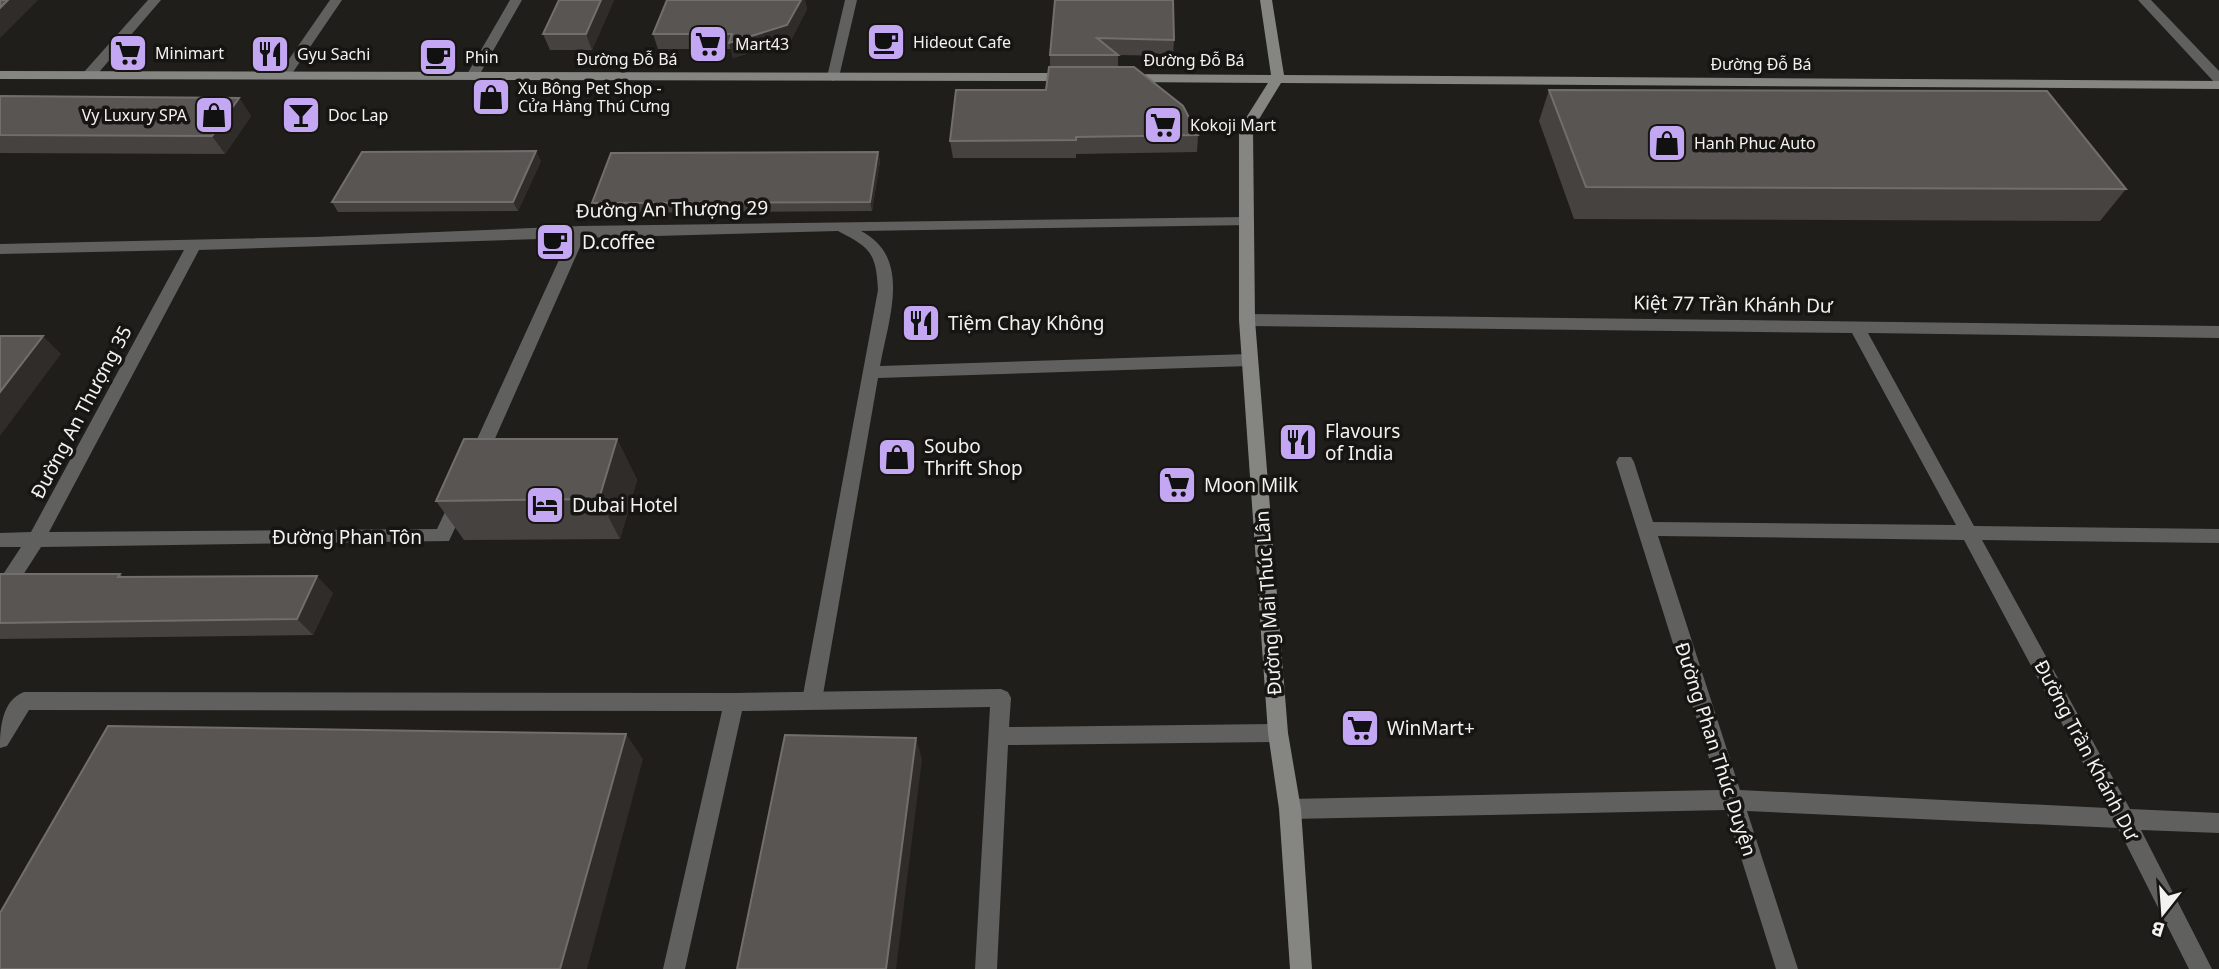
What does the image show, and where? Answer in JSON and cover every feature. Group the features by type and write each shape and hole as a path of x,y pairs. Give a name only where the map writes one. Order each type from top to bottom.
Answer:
{"street":[{"path":"89,75 155,0"},
{"path":"284,75 336,0"},
{"path":"472,76 516,0"},
{"path":"833,77 851,0"},
{"path":"1266,0 1278,78"},
{"path":"2144,0 2219,79"},
{"name":"Đường Đỗ Bá","path":"0,75 1083,78"},
{"name":"Đường Đỗ Bá","path":"1111,78 2219,85"},
{"name":"Đường Mai Thúc Lân","path":"1278,78 1246,129 1247,320 1278,733 1290,808 1301,969"},
{"path":"840,226 1247,222"},
{"name":"Đường An Thượng 29","path":"0,249 194,246 580,231 840,226 869,241 884,256 886,290 812,700"},
{"name":"Đường Phan Tôn","path":"0,540 443,536 580,231"},
{"name":"Đường An Thượng 35","path":"0,594 36,540 194,246"},
{"name":"Kiệt 77 Trần Khánh Dư","path":"1247,320 2219,332"},
{"name":"Đường Trần Khánh Dư","path":"1857,327 1971,533 2201,969"},
{"path":"871,372 1249,360"},
{"name":"Đường Phan Thúc Duyện","path":"1625,462 1787,969"},
{"path":"1645,530 2219,536"},
{"path":"0,739 24,701 734,702 1001,698 986,969"},
{"path":"674,969 734,702"},
{"path":"998,736 1278,733"},
{"path":"1290,808 1732,800 2219,823"}],"building":[{"path":"0,0 8,0 0,8"},
{"path":"559,0 601,0 586,34 543,34"},
{"path":"667,0 801,0 787,25 729,43 732,34 653,34"},
{"path":"1055,0 1173,0 1174,40 1097,38 1118,55 1050,55"},
{"path":"1049,67 1134,67 1183,106 1198,135 950,141 956,90 1046,90"},
{"path":"1549,90 2047,91 2126,189 1586,187"},
{"path":"0,96 239,98 212,136 0,135"},
{"path":"536,151 513,202 332,202 362,152"},
{"path":"878,152 870,202 592,203 611,153"},
{"path":"0,336 43,336 0,392"},
{"path":"464,439 617,439 599,499 436,501"},
{"path":"0,574 120,574 118,577 317,576 297,619 0,623"},
{"path":"108,726 626,734 560,969 0,969 0,913"},
{"path":"785,735 916,738 886,969 737,969"}],"place":[{"name":"Hideout Cafe","path":"886,42"},
{"name":"Mart43","path":"708,44"},
{"name":"Minimart","path":"128,53"},
{"name":"Gyu Sachi","path":"270,54"},
{"name":"Phin","path":"438,57"},
{"name":"Xu Bông Pet Shop - Cửa Hàng Thú Cưng","path":"491,97"},
{"name":"Vy Luxury SPA","path":"214,115"},
{"name":"Doc Lap","path":"301,115"},
{"name":"Kokoji Mart","path":"1163,125"},
{"name":"Hanh Phuc Auto","path":"1667,143"},
{"name":"D.coffee","path":"555,242"},
{"name":"Tiệm Chay Không","path":"921,323"},
{"name":"Flavours of India","path":"1298,442"},
{"name":"Soubo Thrift Shop","path":"897,457"},
{"name":"Moon Milk","path":"1177,485"},
{"name":"Dubai Hotel","path":"545,505"},
{"name":"WinMart+","path":"1360,728"}]}
